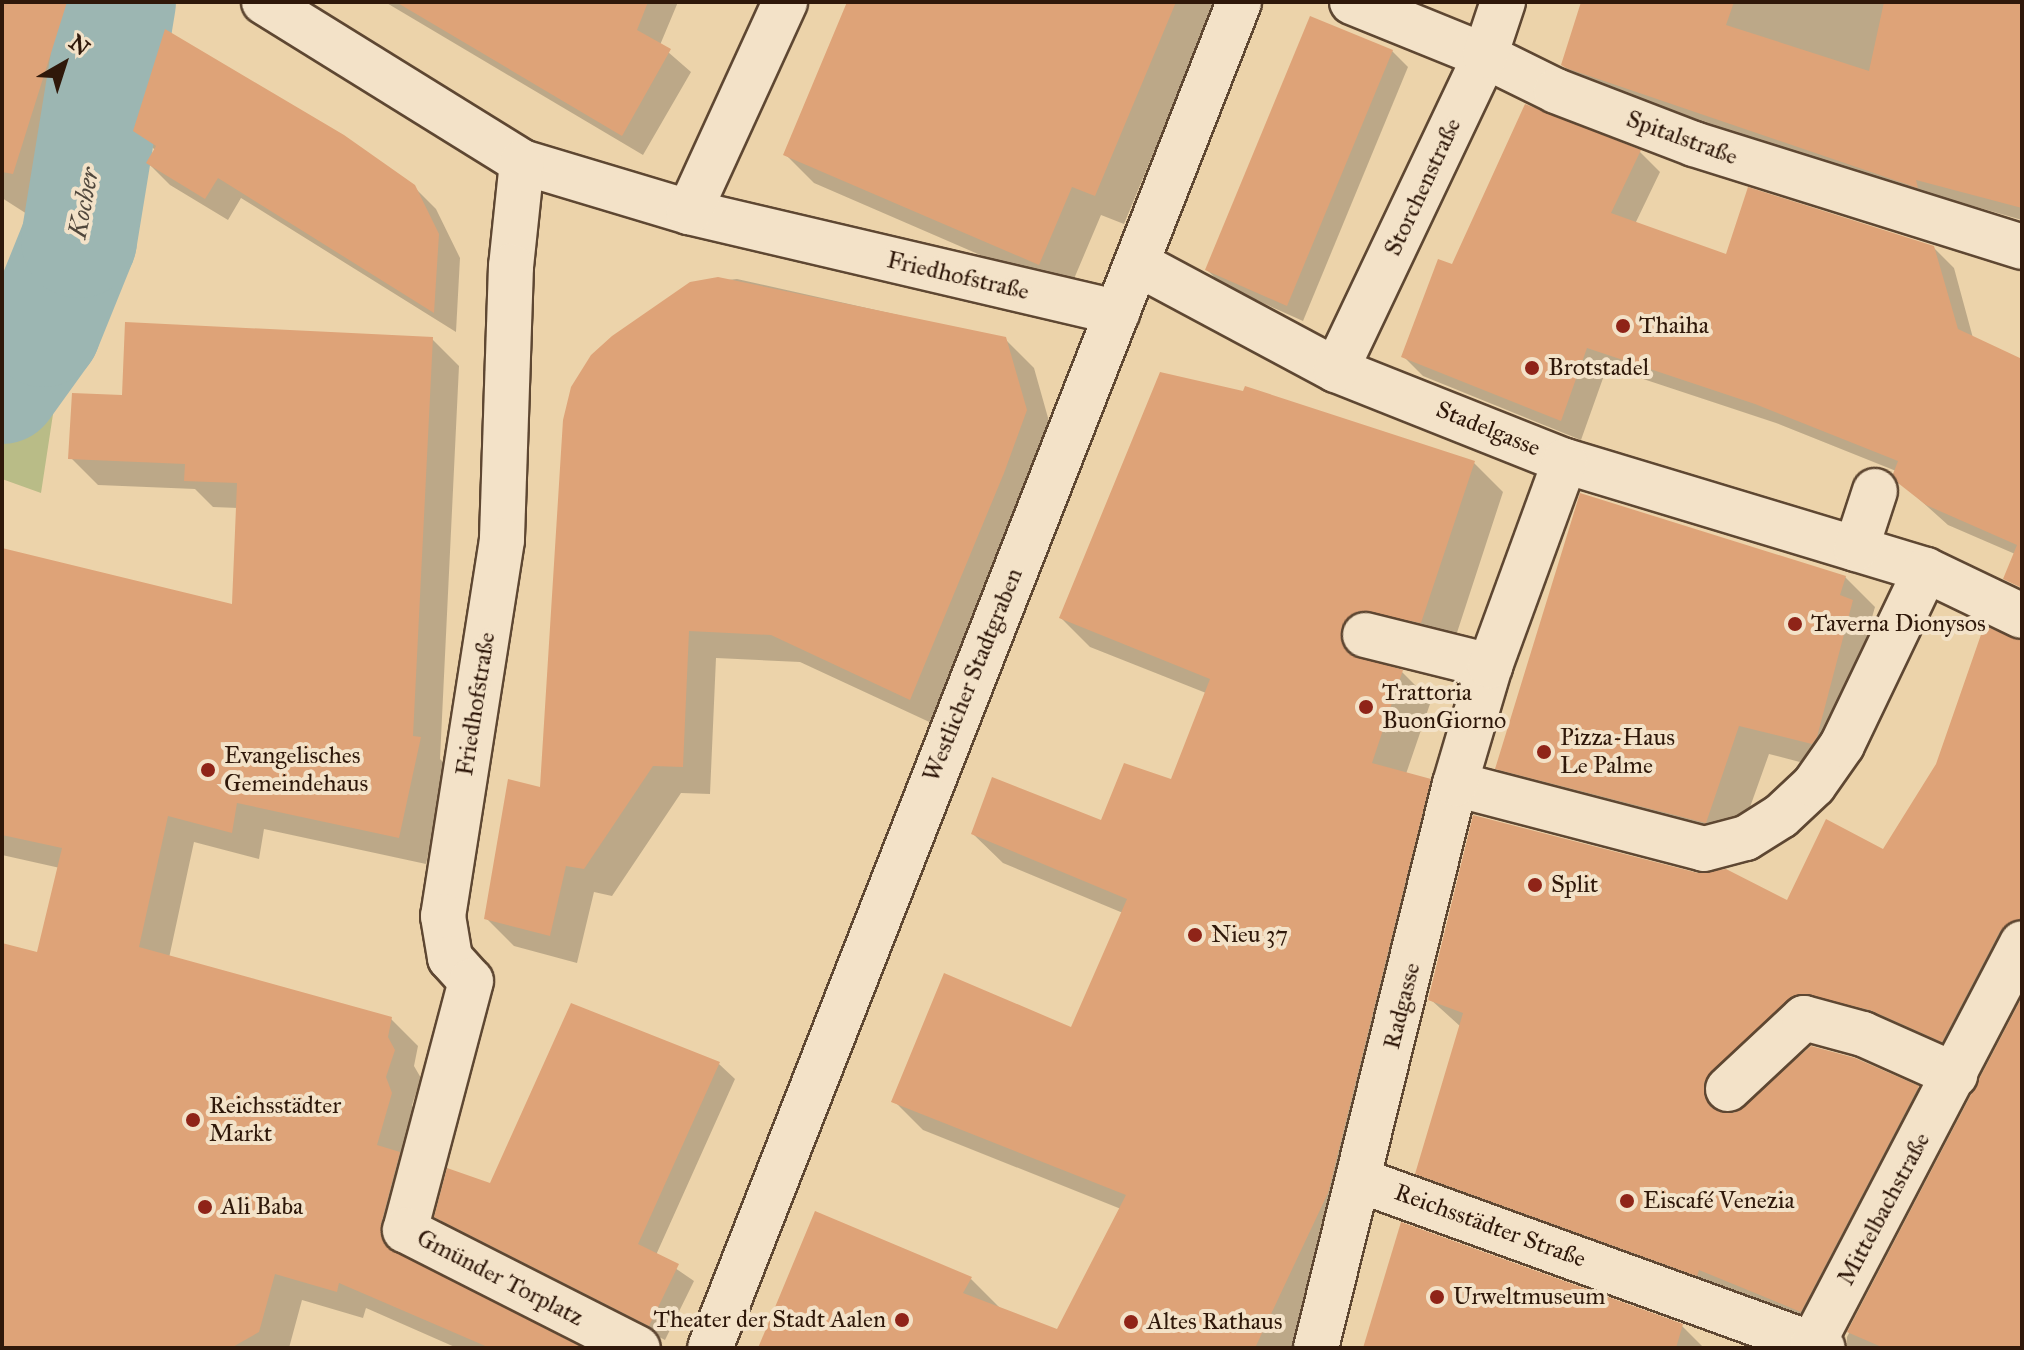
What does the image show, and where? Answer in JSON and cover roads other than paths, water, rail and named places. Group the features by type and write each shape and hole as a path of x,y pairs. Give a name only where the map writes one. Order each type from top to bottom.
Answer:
{"street":[{"name":"Friedhofstraße","path":"264,2 522,162 689,212 1117,312"},
{"path":"689,212 785,2"},
{"name":"Westlicher Stadtgraben","path":"710,1348 1239,2"},
{"name":"Spitalstraße","path":"1352,2 1485,56 1556,91 1694,144 2022,247"},
{"name":"Storchenstraße","path":"1336,370 1485,56 1503,2"},
{"name":"Friedhofstraße","path":"405,1230 471,981 450,958 443,916 502,540 511,266 522,162"},
{"name":"Stadelgasse","path":"1138,264 1336,370 1565,461 1926,570 2022,616"},
{"name":"Radgasse","path":"1316,1348 1455,784 1490,666 1565,461"},
{"path":"1856,549 1875,491"},
{"path":"1455,784 1704,849 1746,838 1781,816 1814,785 1842,745 1926,570"},
{"path":"1365,635 1490,666"},
{"name":"Mittelbachstraße","path":"1808,1345 1955,1075 2022,943"},
{"path":"1728,1089 1804,1018 1863,1034 1955,1075"},
{"name":"Reichsstädter Straße","path":"1359,1180 1808,1345"},
{"name":"Gmünder Torplatz","path":"405,1230 638,1348"}],"waterway":[{"name":"Kocher","path":"2,386 43,329 79,240 118,2"}],"place":[{"name":"Thaiha","path":"1623,326"},
{"name":"Brotstadel","path":"1532,368"},
{"name":"Taverna Dionysos","path":"1795,624"},
{"name":"Trattoria BuonGiorno","path":"1366,707"},
{"name":"Pizza-Haus Le Palme","path":"1544,752"},
{"name":"Evangelisches Gemeindehaus","path":"208,770"},
{"name":"Split","path":"1535,885"},
{"name":"Nieu 37","path":"1195,935"},
{"name":"Reichsstädter Markt","path":"193,1120"},
{"name":"Eiscafé Venezia","path":"1627,1201"},
{"name":"Ali Baba","path":"205,1207"},
{"name":"Urweltmuseum","path":"1437,1297"},
{"name":"Theater der Stadt Aalen","path":"902,1320"},
{"name":"Altes Rathaus","path":"1131,1322"}]}
